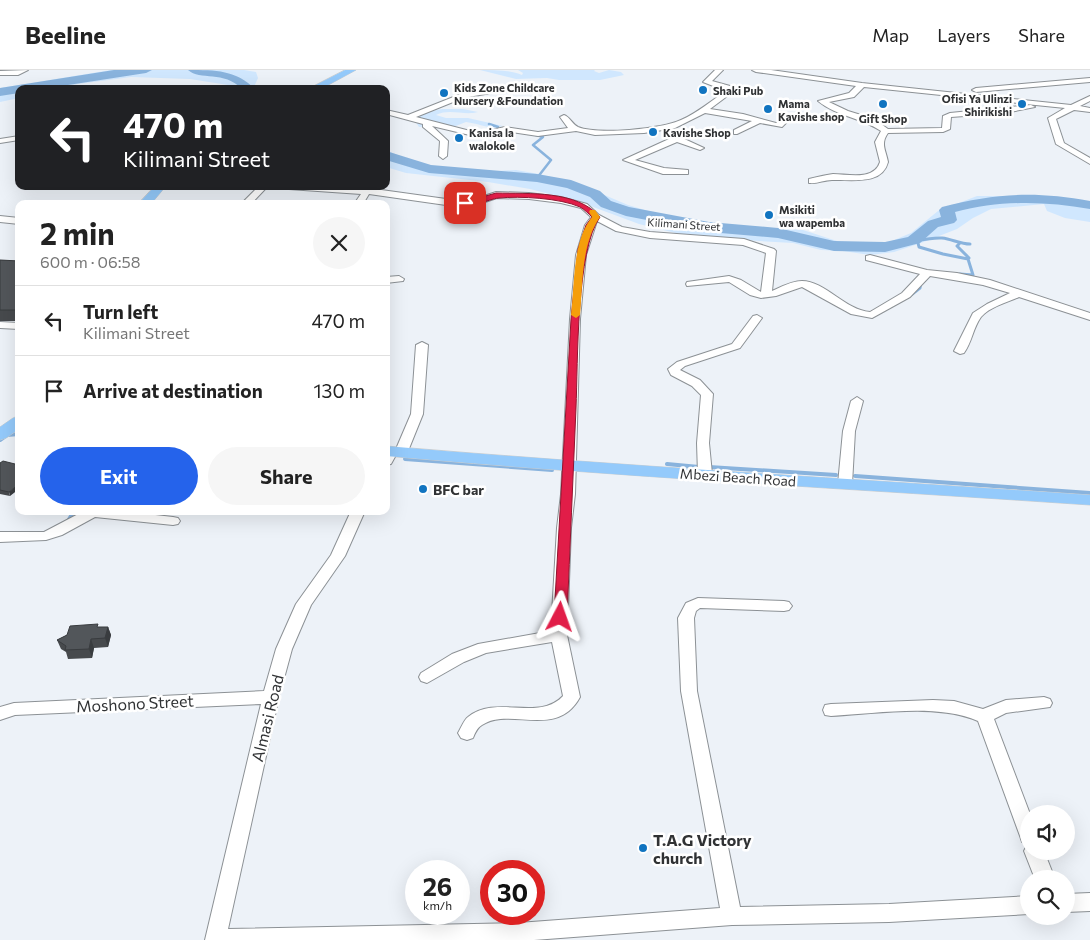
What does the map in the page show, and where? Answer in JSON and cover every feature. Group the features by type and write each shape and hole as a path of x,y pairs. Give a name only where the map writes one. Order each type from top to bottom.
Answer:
{"main road":[{"path":"321,85 352,70"},
{"path":"148,200 157,190"},
{"name":"Mbezi Beach Road","path":"391,454 1090,500"}],"street":[{"path":"0,73 18,73 24,70"},
{"path":"390,113 478,135 503,129 538,134 575,128 596,133 654,130 684,122 730,91 727,88 708,82 718,70"},
{"path":"756,70 862,85 1034,102 1090,110"},
{"path":"956,94 1024,85 1090,80"},
{"path":"862,85 851,95 822,101 845,113 871,121 886,131 943,130 946,129 947,116 950,114 1024,108 1031,106 1034,102"},
{"path":"408,118 461,96 496,90 523,89"},
{"path":"1090,98 1052,118 1060,144 1090,161"},
{"path":"702,110 743,116 782,125 782,121 787,117 802,117"},
{"path":"564,117 575,128"},
{"path":"737,132 758,121"},
{"path":"421,122 438,133 444,141 443,156"},
{"path":"654,130 700,148"},
{"path":"812,181 832,177 846,178 873,175 883,166 884,162 878,147 878,141 886,131"},
{"path":"0,141 15,139"},
{"path":"677,139 627,160 663,171 686,172"},
{"path":"249,200 260,190"},
{"name":"Kilimani Street","path":"351,190 446,202 479,201 496,195 530,196 561,200 584,206 596,217 619,228 650,235 731,240 768,249 772,254 766,296"},
{"path":"361,200 367,191"},
{"path":"467,733 474,720 487,715 554,712 567,705 572,697 559,635 564,528 569,467 575,319 581,255 590,225 596,217"},
{"path":"0,219 15,221"},
{"path":"870,258 927,273 969,278 1090,317"},
{"path":"691,284 731,279 755,295 766,296 778,294 803,284 857,312 872,315 906,295 927,273"},
{"path":"390,280 399,279"},
{"path":"960,351 967,342 974,321 980,312 1019,293"},
{"path":"704,474 703,443 707,394 696,383 675,373 674,369 681,364 736,346 757,318"},
{"path":"0,325 15,326"},
{"path":"391,454 417,414 422,346"},
{"path":"845,484 848,436 852,412 857,402"},
{"path":"0,537 47,536 87,515"},
{"path":"114,515 173,521"},
{"name":"Almasi Road","path":"215,940 271,696 284,648 304,604 338,556 356,515"},
{"path":"732,916 689,691 687,610 698,603 784,606"},
{"path":"426,677 458,658 484,648 559,635"},
{"name":"Moshono Street","path":"0,714 14,709 271,696"},
{"path":"985,717 994,709 1004,706 1044,703"},
{"path":"831,710 942,707 976,711 985,717 1020,812"},
{"path":"1075,903 1090,902"},
{"path":"215,940 518,936 732,916 889,914 1020,906"}],"shaded area":[{"path":"111,70 244,70 256,72 258,78 255,85 228,85 190,79 131,77 74,85 18,85"},
{"path":"480,70 508,71 522,75 523,73 518,70 595,70 599,73 609,70 621,72 624,75 600,80 516,79"},
{"path":"15,86 15,99 0,102 0,88"},
{"path":"442,109 463,109 478,112 447,112 436,115 446,118 468,118 503,126 489,127 466,122 453,127 440,125 419,127 415,121 404,119 420,118 418,115 421,113"},
{"path":"390,152 421,165 479,172 516,170 539,174 581,185 628,205 686,222 803,230 840,242 871,246 887,243 911,233 938,211 977,196 1023,196 1090,202 1090,222 1065,218 1047,211 1044,204 991,209 957,229 921,243 894,252 870,255 821,250 793,243 692,237 639,224 577,201 530,189 488,182 406,173 390,168"}],"building":[{"path":"0,260 15,261 15,310 0,310"},
{"path":"3,461 15,464 15,487 9,492 0,490 0,463"},
{"path":"98,624 97,627 108,627 105,638 91,639 89,649 65,650 66,646 57,640 67,635 70,626"}],"waterway":[{"path":"43,85 146,70"},
{"path":"194,70 227,74 239,79 245,85"},
{"path":"0,92 15,90"},
{"path":"489,124 498,127"},
{"path":"536,135 543,137 533,145 551,160 537,178"},
{"path":"390,156 429,169 537,178 571,184 595,194 606,204 626,211 709,227 778,233 834,246 885,247 914,240 933,224 949,220 947,210 984,201 1035,198 1071,201 1090,205"},
{"path":"901,243 937,238 970,244"},
{"path":"918,243 919,247 968,259 973,275 960,274"},
{"path":"959,244 957,246 969,258"},
{"path":"911,295 920,288 921,282"},
{"path":"0,440 7,435 15,434"},
{"path":"405,459 552,470"},
{"path":"667,464 699,467"},
{"path":"709,467 836,475"},
{"path":"855,476 1090,493"},
{"path":"68,521 72,515"}],"slow traffic":[{"path":"576,315 581,255 590,225 596,217 593,212"}],"place":[{"name":"Shaki Pub","path":"703,90"},
{"name":"Kids Zone Childcare Nursery &Foundation","path":"444,93"},
{"name":"Gift Shop","path":"883,104"},
{"name":"Ofisi Ya Ulinzi Shirikishi","path":"1022,104"},
{"name":"Mama Kavishe shop","path":"768,109"},
{"name":"Kavishe Shop","path":"653,132"},
{"name":"Kanisa la walokole","path":"459,138"},
{"name":"Msikiti wa wapemba","path":"769,215"},
{"name":"BFC bar","path":"423,489"},
{"name":"T.A.G Victory church","path":"643,848"}],"route":[{"path":"465,203 479,201 496,195 530,196 561,200 584,206 592,211 596,217 590,225 582,249 575,319 568,494 564,528 560,617"}]}
